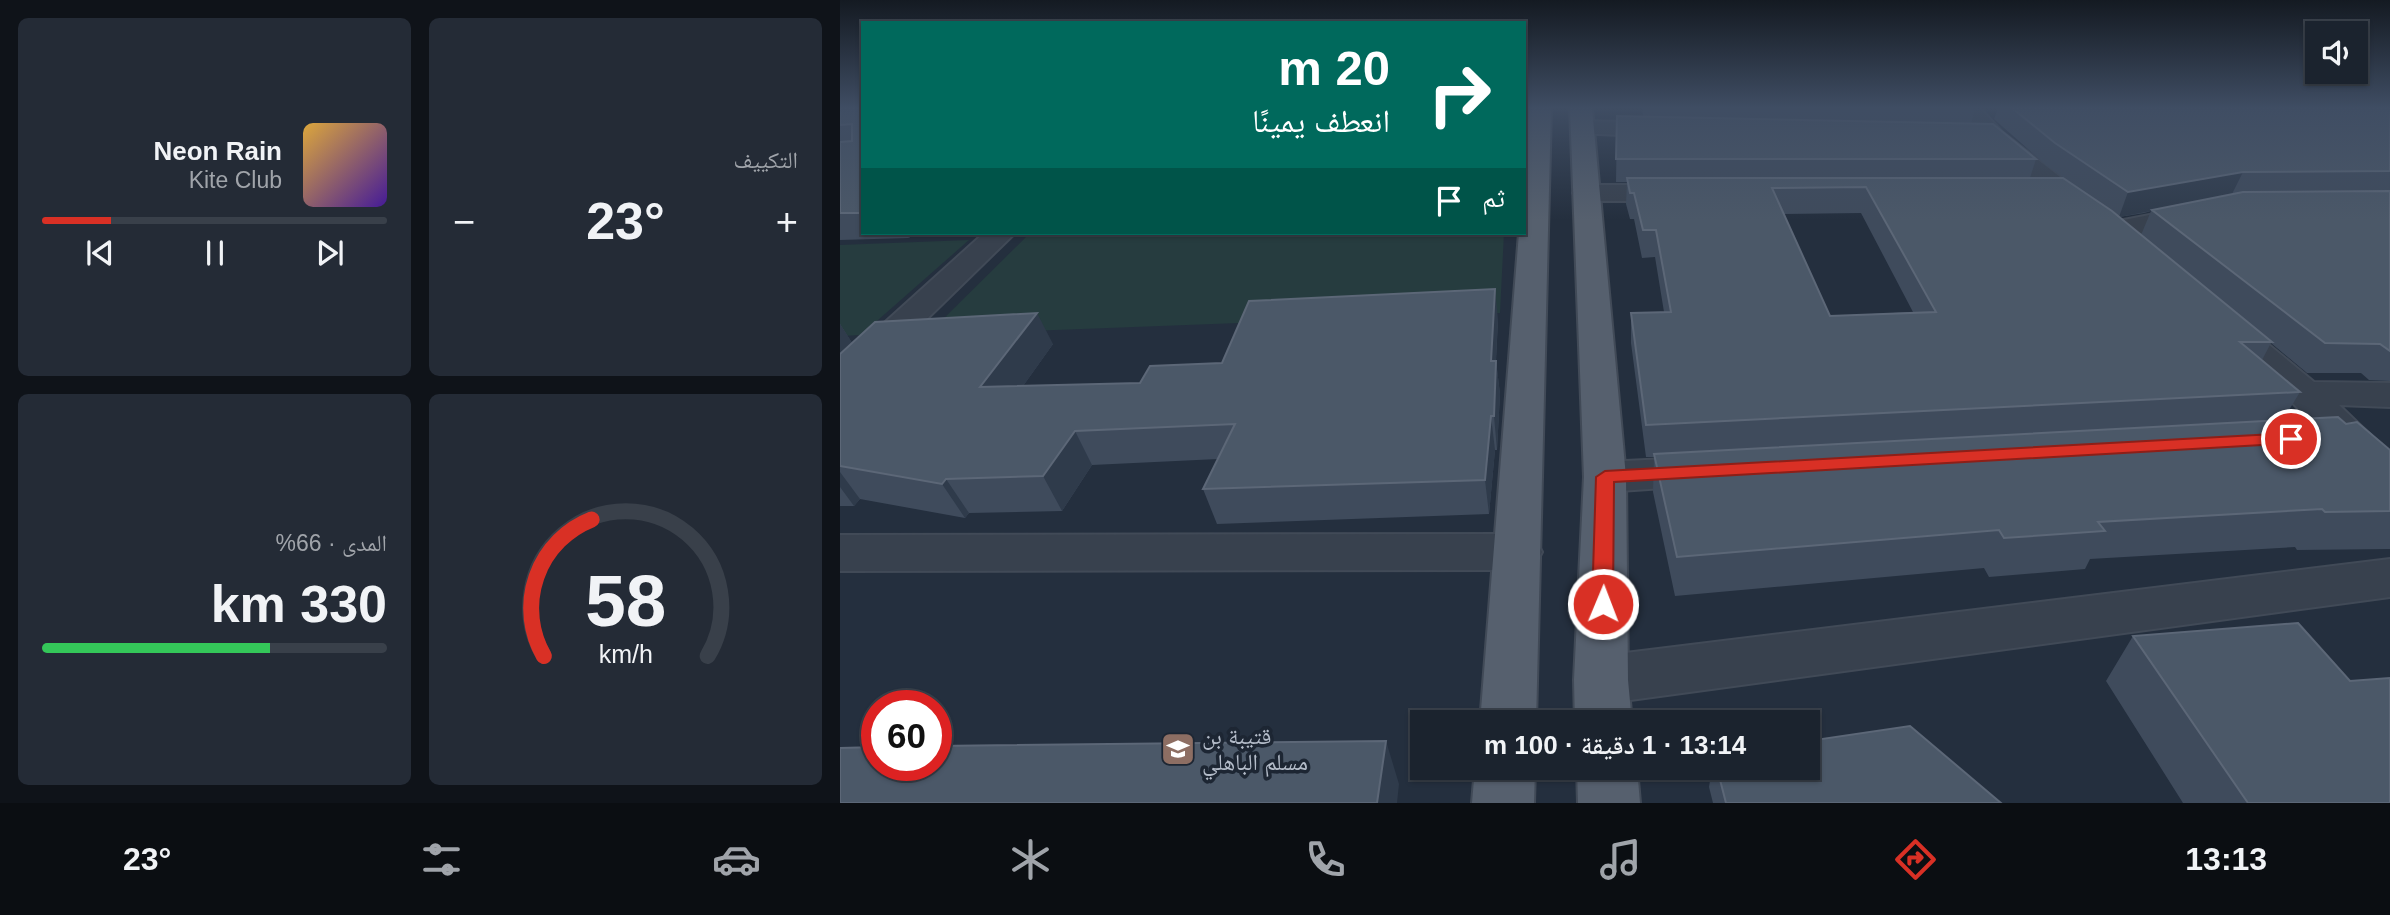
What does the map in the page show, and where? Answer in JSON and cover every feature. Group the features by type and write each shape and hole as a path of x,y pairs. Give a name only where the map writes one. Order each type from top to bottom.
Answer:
{"main road":[{"path":"1509,710 1518,552 1533,145"},
{"path":"1583,145 1605,477 1603,701"},
{"path":"1503,803 1504,780"},
{"path":"1608,780 1609,803"}],"street":[{"path":"2001,145 2113,230 2144,257"},
{"path":"1586,193 1708,194"},
{"path":"2020,194 2061,193"},
{"path":"2113,230 2217,209"},
{"path":"840,383 999,235"},
{"path":"2198,302 2304,393 2390,479"},
{"path":"2304,393 2390,395"},
{"path":"2304,438 2345,436"},
{"path":"1605,477 1745,469"},
{"path":"840,553 1518,552"},
{"path":"1603,701 2390,578"}],"green space":[{"path":"1504,235 1500,313 927,335 1026,237"},
{"path":"969,240 861,335 840,336 840,245"}],"building":[{"path":"840,145 861,145 861,213 840,213"},
{"path":"1616,145 2019,145 2036,159 1616,159"},
{"path":"2059,145 2390,145 2390,171 2243,172 2128,192"},
{"path":"1627,178 2063,178 2112,211 2272,342 2240,342 2300,392 1646,425 1631,313 1671,312 1656,230 1643,230 1634,193 1630,193","holes":["1866,187 1936,312 1830,316 1772,188"]},
{"path":"2390,191 2390,351 2380,344 2325,343 2152,210 2243,192"},
{"path":"1495,289 1491,361 1496,361 1494,416 1491,416 1485,480 1203,489 1235,424 1075,431 1043,476 946,479 942,484 840,466 840,354 875,322 1037,313 980,387 1140,383 1150,366 1222,363 1249,301"},
{"path":"2338,417 2346,424 2357,422 2390,450 2390,511 2325,512 2322,509 2098,522 2105,531 2004,538 1999,530 1677,557 1654,454"},
{"path":"2298,623 2350,681 2390,678 2390,803 2248,803 2133,636"},
{"path":"1910,726 2001,803 1726,803 1720,780 1820,780 1820,739"},
{"path":"1386,741 1377,803 840,803 840,748 861,747 861,781 952,781 952,746"}],"place":[{"name":"قتيبة بن مسلم الباهلي","path":"1178,749"}],"route":[{"path":"1603,604 1605,477 2291,439"}]}
